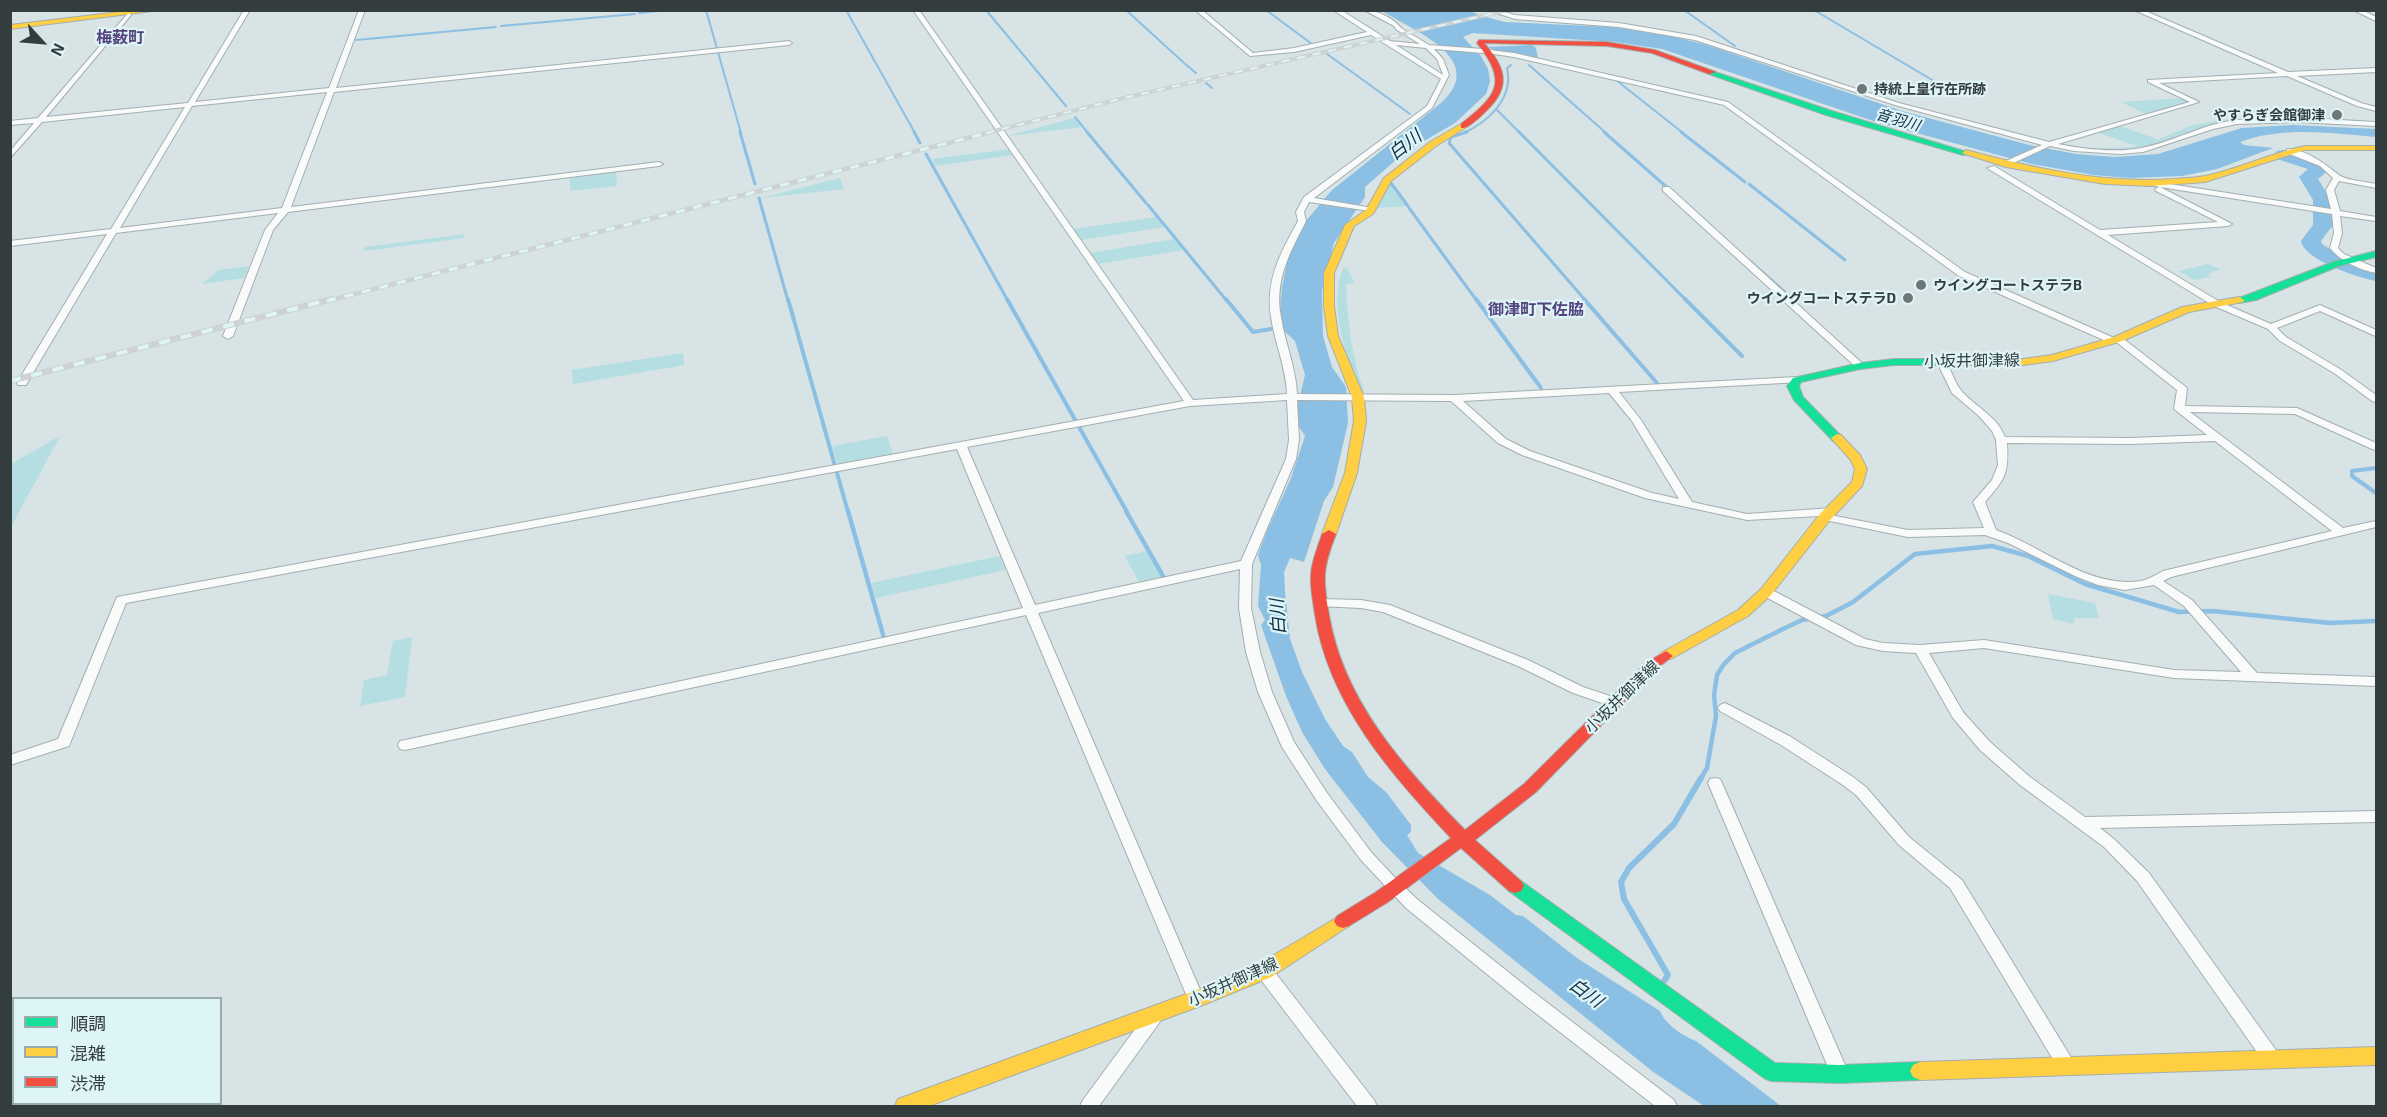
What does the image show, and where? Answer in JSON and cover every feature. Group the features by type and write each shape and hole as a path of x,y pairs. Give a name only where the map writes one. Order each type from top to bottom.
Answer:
{"main road":[{"path":"10,27 157,10"},
{"path":"2376,148 2317,147 2290,151 2205,180 2150,183 2105,181 2008,164 1829,113 1653,51 1600,44 1481,41 1480,43 1498,67 1501,78 1495,98 1468,123 1432,144 1387,180 1363,219 1350,225 1329,273 1329,306 1333,336 1355,397 1360,421 1351,472 1323,552 1318,574 1322,622 1335,666 1357,710 1392,762 1460,841 1495,872 1771,1072 1840,1074 2376,1056"},
{"name":"小坂井御津線","path":"905,1107 1196,999 1264,971 1398,884 1530,788 1651,666 1681,646 1725,625 1743,613 1766,592 1828,514 1857,483 1860,469 1856,458 1798,398 1793,386 1797,380 1860,366 1893,362 2023,362 2043,359 2114,340 2166,316 2252,298 2344,261 2376,254"}],"street":[{"path":"22,383 247,10"},
{"path":"228,336 267,233 286,209 362,10"},
{"path":"916,10 1190,403"},
{"path":"1198,10 1252,55 1294,50 1371,33"},
{"path":"1336,10 1445,79"},
{"path":"1367,10 1432,47 1442,62 1446,75 1430,107 1309,200 1300,212 1302,221 1281,261 1274,296 1276,318 1296,397 1294,440 1291,459 1246,564 1245,608 1253,652 1265,692 1287,743 1322,797 1366,856 1398,884 1412,904 1668,1107"},
{"path":"1490,10 1515,17 1619,25 1696,38 1897,105 2048,145 2089,151 2126,152 2150,148 2211,127 2237,122 2297,120 2376,124"},
{"path":"2137,10 2359,105 2376,109"},
{"path":"2356,10 2376,19"},
{"path":"10,156 129,14"},
{"path":"1385,42 1514,55 1726,103 1962,274 2114,340 2182,389 2179,409"},
{"path":"10,123 789,43"},
{"path":"2376,70 2150,81 2196,102 2048,145 2008,164 1991,168 2217,304 2271,327 2283,339 2337,371 2376,399"},
{"path":"2290,151 2332,171 2337,178 2376,186"},
{"path":"10,244 658,164"},
{"path":"2337,178 2330,190 2338,233 2334,248 2344,261 2376,271"},
{"path":"2098,233 2228,224 2150,183"},
{"path":"2150,183 2376,219"},
{"path":"1666,189 1860,366"},
{"path":"1309,200 1369,209"},
{"path":"2271,327 2320,308 2376,333"},
{"path":"1942,362 1956,391 1983,414 1997,430 2001,440 2003,465 1997,481 1979,502 1989,524 1990,532"},
{"path":"10,760 64,742 121,600 1190,403 1296,397 1454,398 1797,380"},
{"path":"1611,389 1636,420 1689,506"},
{"path":"1454,398 1502,441 1526,453 1649,496 1747,517 1828,514 1920,534 1990,532 2081,576 2116,585 2157,582 2167,574 2263,552 2339,531 2376,524"},
{"path":"2179,409 2339,531"},
{"path":"2179,409 2297,411 2376,447"},
{"path":"2001,440 2120,441 2215,438"},
{"path":"960,444 1196,999"},
{"path":"405,745 1246,564"},
{"path":"2157,582 2188,603 2254,678"},
{"path":"1766,592 1861,642 1883,647 1920,649 1994,645 2174,674 2376,682"},
{"path":"1321,603 1360,604 1386,608 1523,663 1578,690 1614,702"},
{"path":"1920,649 1958,715 1985,746 2025,781 2109,843 2143,878 2273,1060"},
{"path":"1725,708 1786,741 1848,781 1861,791 1904,840 1956,884 2066,1065"},
{"path":"1715,783 1840,1074"},
{"path":"2082,823 2376,816"},
{"path":"1264,971 1368,1107"},
{"path":"1089,1107 1155,1014"}],"shaded area":[{"path":"2183,98 2190,102 2146,114 2121,102"},
{"path":"1074,118 1082,127 1007,136"},
{"path":"2225,119 2229,121 2133,149 2100,150 2077,148 2055,144 2092,149 2134,147 2137,146 2096,132 2117,125 2157,139 2154,141 2190,126"},
{"path":"1009,149 1013,155 935,166 932,159"},
{"path":"1419,158 1390,182 1407,206 1377,208 1389,181"},
{"path":"616,170 617,186 570,191 570,176"},
{"path":"840,178 844,189 761,198"},
{"path":"1156,217 1165,227 1081,240 1073,229"},
{"path":"465,234 464,238 364,251 365,247"},
{"path":"1175,239 1184,250 1098,264 1090,253"},
{"path":"2208,264 2220,269 2208,274 2211,277 2194,280 2179,271"},
{"path":"249,266 244,278 202,284 219,270"},
{"path":"1346,267 1355,283 1346,284 1348,312 1353,352 1364,392 1360,392 1349,362 1338,315 1339,283 1343,268"},
{"path":"683,353 684,365 573,384 572,370"},
{"path":"60,436 12,525 11,527 11,464"},
{"path":"887,436 893,454 838,464 832,446"},
{"path":"1147,551 1162,577 1139,582 1125,556"},
{"path":"1000,556 1006,570 876,598 871,583"},
{"path":"2048,594 2095,603 2099,618 2075,618 2073,624 2053,619"},
{"path":"412,637 405,697 360,706 364,680 387,675 393,641"}],"water":[{"path":"1382,11 1470,11 1505,22 1611,27 1671,36 1707,45 1902,111 2029,145 2076,154 2115,157 2158,154 2242,128 2292,125 2376,129 2376,137 2290,132 2256,137 2240,142 2244,145 2273,148 2217,169 2182,176 2129,178 2094,175 2032,164 1879,123 1662,49 1616,42 1473,33 1463,37 1481,56 1488,69 1490,81 1486,94 1455,123 1405,152 1365,187 1365,197 1334,243 1322,291 1323,336 1332,367 1346,387 1348,423 1333,487 1324,501 1304,562 1290,558 1284,572 1290,639 1302,672 1325,719 1343,746 1352,752 1368,777 1386,792 1411,825 1411,832 1407,835 1418,853 1490,895 1516,915 1523,916 1577,958 1660,1011 1675,1029 1696,1041 1781,1106 1704,1106 1652,1071 1438,899 1382,842 1325,769 1302,732 1286,696 1261,625 1265,620 1258,606 1261,565 1258,555 1291,478 1305,436 1297,424 1298,404 1305,375 1295,341 1282,329 1280,316 1282,287 1288,258 1306,221 1331,191 1441,103 1454,87 1457,73 1452,60 1441,48 1427,37"},
{"path":"1532,45 1536,48 1538,58 1488,47"}],"waterway":[{"path":"639,13 667,10"},
{"path":"706,10 741,133"},
{"path":"846,10 915,133"},
{"path":"986,10 1066,106"},
{"path":"1126,10 1183,62"},
{"path":"1266,10 1312,44"},
{"path":"1684,10 1735,46"},
{"path":"1814,10 1949,90"},
{"path":"501,26 635,14"},
{"path":"356,40 496,27"},
{"path":"1327,54 1410,114"},
{"path":"1184,63 1196,73"},
{"path":"1496,109 1507,89 1507,68 1511,65"},
{"path":"1529,65 1606,133"},
{"path":"1616,80 1683,133"},
{"path":"1206,83 1212,88"},
{"path":"1464,133 1482,122 1496,109"},
{"path":"1496,109 1519,132"},
{"path":"1075,117 1088,133"},
{"path":"740,132 755,184"},
{"path":"914,132 920,143"},
{"path":"1087,132 1146,203"},
{"path":"1519,132 1687,301"},
{"path":"1604,132 1670,190"},
{"path":"1681,132 1745,182"},
{"path":"1464,133 1451,137 1449,143 1586,301"},
{"path":"926,154 1008,301"},
{"path":"2283,155 2311,163 2320,170 2308,177 2322,200 2323,225 2311,241 2312,247 2329,257 2376,275"},
{"path":"1391,183 1408,206"},
{"path":"1749,184 1845,260"},
{"path":"759,198 788,301"},
{"path":"1148,205 1227,301"},
{"path":"1409,208 1477,301"},
{"path":"1750,261 1795,301 1793,299"},
{"path":"788,299 848,512"},
{"path":"1007,299 1127,512"},
{"path":"1226,299 1253,332 1271,329"},
{"path":"1476,299 1541,388"},
{"path":"1584,299 1657,383"},
{"path":"1687,301 1742,356"},
{"path":"2376,468 2352,471 2352,476 2376,493"},
{"path":"848,511 884,638"},
{"path":"1126,511 1163,576"},
{"path":"1700,780 1707,768 1716,716 1714,695 1717,675 1724,664 1735,653 1785,628 1802,620 1826,616 1853,602 1915,554 1992,546 2028,556 2085,584 2179,612 2212,611 2330,623 2376,621"},
{"path":"1664,981 1668,975 1624,899 1621,882 1629,868 1674,824 1701,778"}],"railway":[{"path":"986,133 1128,97 1508,10"},
{"path":"327,301 991,132"},
{"path":"10,381 332,299"}],"traffic: fast":[{"path":"1712,72 1829,113 1966,153"},
{"path":"2239,300 2252,298 2336,264 2376,254"},
{"path":"1837,438 1798,398 1793,386 1797,380 1860,366 1894,362 1958,362"},
{"path":"1515,886 1771,1072 1840,1074 1920,1071"}],"traffic: slow":[{"path":"10,27 157,10"},
{"path":"1329,534 1351,473 1360,421 1358,397 1333,336 1329,306 1329,273 1350,225 1370,212 1387,180 1433,144 1464,126"},
{"path":"1966,153 2006,164 2105,181 2150,183 2205,179 2286,152 2305,148 2376,148"},
{"path":"1958,362 2023,362 2053,358 2118,339 2186,309 2239,300"},
{"path":"1666,656 1743,613 1766,592 1825,517 1858,483 1861,469 1856,458 1837,438"},
{"path":"905,1106 1196,999 1264,971 1343,921"},
{"path":"1920,1071 2376,1056"}],"traffic: jam":[{"path":"1464,126 1486,107 1498,88 1500,78 1497,68 1480,43 1481,41 1607,44 1653,51 1712,72"},
{"path":"1329,534 1319,569 1320,601 1325,633 1334,663 1347,693 1363,721 1402,773 1470,846 1515,886"},
{"path":"1343,921 1382,897 1455,843 1464,840 1530,788 1651,666 1666,656"}],"place":[{"name":"持統上皇行在所跡","path":"1862,89"},
{"name":"やすらぎ会館御津","path":"2337,115"},
{"name":"ウイングコートステラB","path":"1921,285"},
{"name":"ウイングコートステラD","path":"1908,298"}],"district":[{"name":"梅薮町","path":"120,38"},
{"name":"御津町下佐脇","path":"1536,310"}],"water label":[{"name":"音羽川","path":"1898,120"},
{"name":"白川","path":"1405,145"},
{"name":"白川","path":"1278,617"},
{"name":"白川","path":"1586,993"}]}
